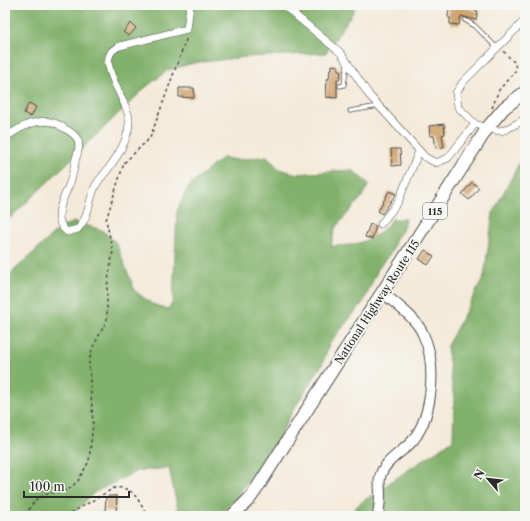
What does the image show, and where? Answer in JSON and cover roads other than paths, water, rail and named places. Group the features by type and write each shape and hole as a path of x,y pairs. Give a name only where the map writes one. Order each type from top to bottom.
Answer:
{"highway":[{"name":"National Highway Route 115","path":"232,516 250,498 257,488 492,123 504,108 525,92"}],"main road":[{"path":"378,516 380,477 387,464 414,439 426,418 430,398 431,375 430,353 423,333 410,317 383,293"}],"street":[{"path":"5,138 22,128 38,122 55,123 75,136 78,141 79,148 70,184 60,207 59,221 61,227 67,232 78,229 87,213 91,195 96,184 108,169 123,143 129,127 129,117 111,73 108,56 112,49 120,46 187,29 190,5"},
{"path":"283,5 335,47 348,62 369,95 418,151 432,161 442,162 452,155 475,124"},
{"path":"525,20 463,82 456,93 458,107 475,124 492,123 498,131 505,130 525,119"},
{"path":"381,224 398,202 418,151"}],"lane":[{"path":"465,20 475,26 498,48"},
{"path":"340,86 344,85 346,81 348,62"},
{"path":"350,111 379,106"}]}
